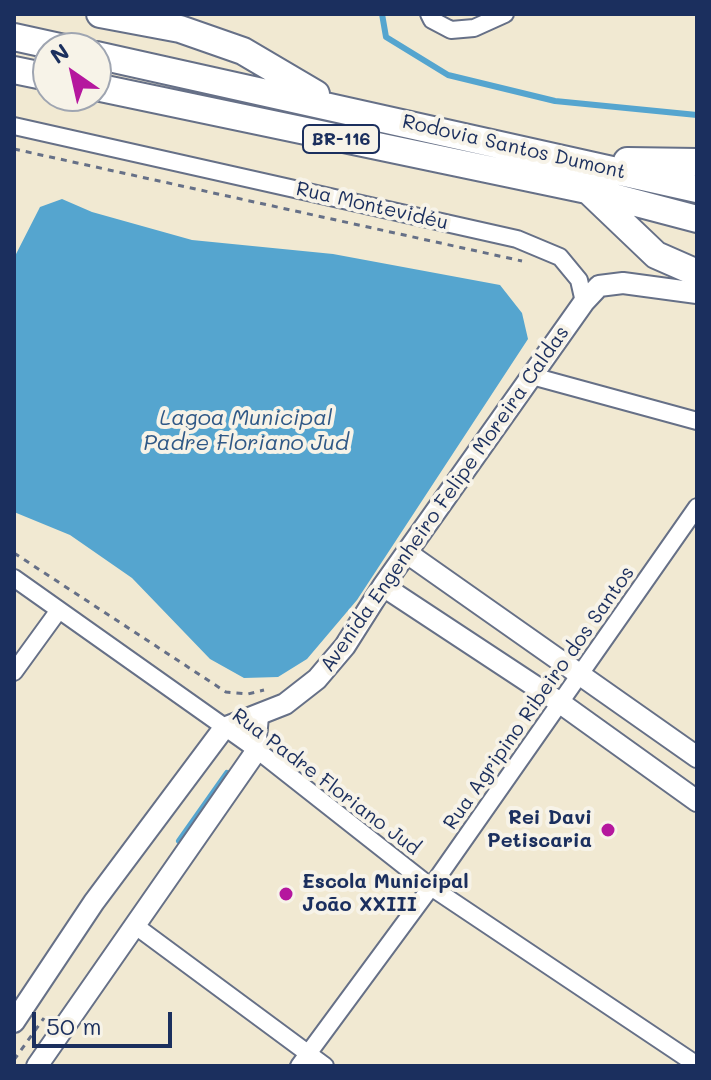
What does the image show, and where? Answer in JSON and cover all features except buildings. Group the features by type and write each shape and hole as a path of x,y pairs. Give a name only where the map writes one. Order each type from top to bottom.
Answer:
{"highway":[{"path":"100,14 181,22 243,51 346,109"},
{"name":"Rodovia Santos Dumont","path":"112,58 697,189"},
{"name":"Rodovia Santos Dumont","path":"112,90 587,190 697,219"},
{"path":"571,160 697,162"},
{"path":"587,190 656,255 697,273"}],"street":[{"path":"429,14 432,20 451,30 474,28 505,14"},
{"name":"Rua Montevidéu","path":"14,126 517,239 560,257 579,280 584,302"},
{"path":"584,302 599,286 623,283 697,293"},
{"name":"Avenida Engenheiro Felipe Moreira Caldas","path":"224,728 285,704 317,679 345,646 383,586 584,302"},
{"path":"532,376 697,421"},
{"name":"Rua Agripino Ribeiro dos Santos","path":"304,1060 431,887 697,507"},
{"path":"407,553 697,757"},
{"name":"Rua Padre Floriano Jud","path":"14,578 257,750 431,887 697,1065"},
{"path":"383,586 559,702 697,801"},
{"path":"14,672 59,610"},
{"path":"37,1066 137,927 257,750 260,716"},
{"path":"14,1022 94,902 224,728"},
{"path":"137,927 304,1060 325,1066"}],"path":[{"path":"14,149 531,263"},
{"path":"14,553 226,692 248,694 275,687"},
{"path":"14,1060 50,1010"}],"water":[{"name":"Lagoa Municipal Padre Floriano Jud","path":"62,199 92,212 192,240 333,254 500,285 522,313 528,339 357,600 307,659 278,677 244,678 210,659 132,578 70,535 14,512 14,258 40,207"}],"waterway":[{"path":"382,14 386,37 448,75 555,101 697,115"},
{"path":"179,841 227,773"}],"place":[{"name":"Rei Davi Petiscaria","path":"608,830"},
{"name":"Escola Municipal João XXIII","path":"286,894"}]}
